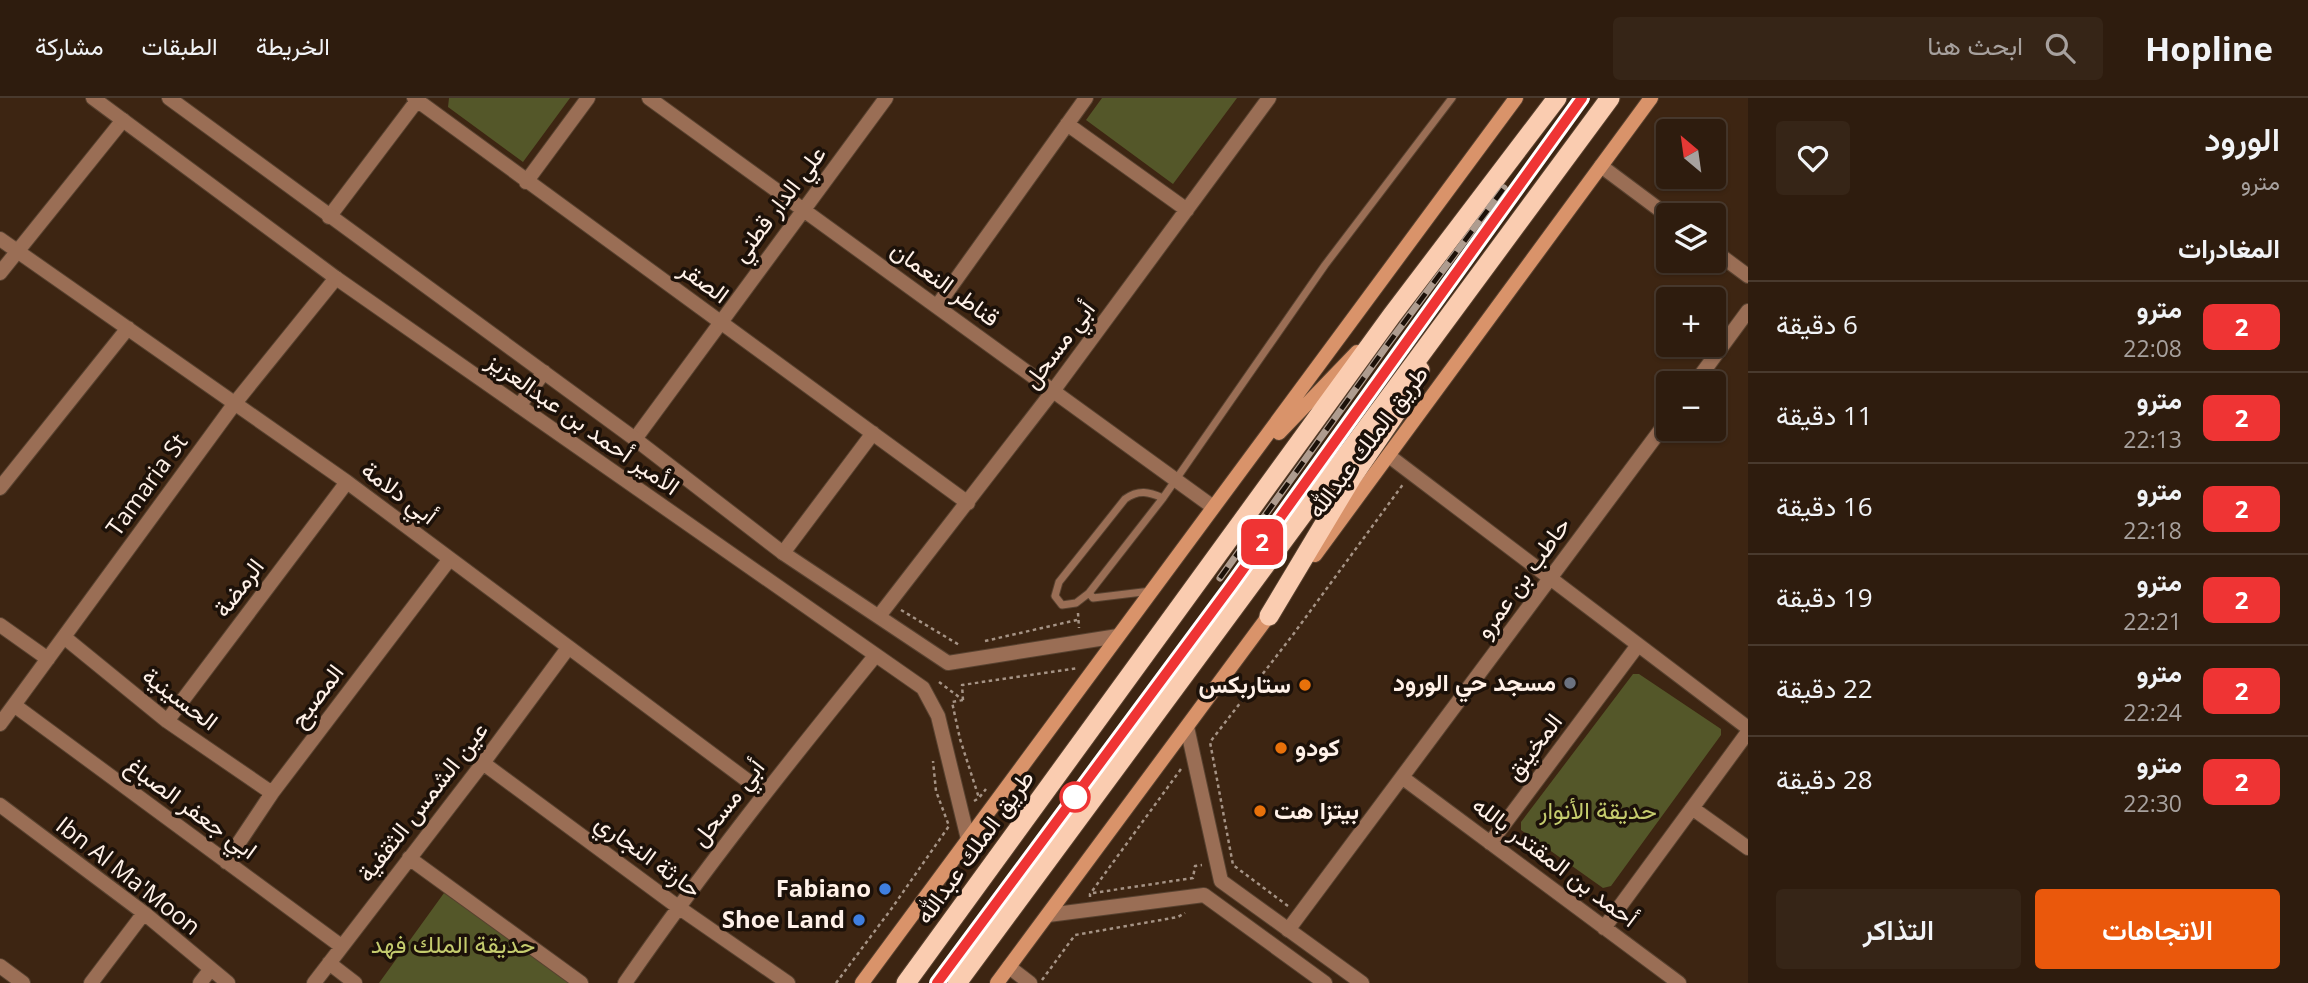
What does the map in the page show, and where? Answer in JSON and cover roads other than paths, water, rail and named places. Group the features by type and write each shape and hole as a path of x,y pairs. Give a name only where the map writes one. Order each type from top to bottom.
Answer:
{"highway":[{"name":"طريق الملك عبدالله","path":"906,983 1392,315 1557,98"},
{"name":"طريق الملك عبدالله","path":"957,983 1610,98"},
{"path":"1269,616 1351,479 1410,391 1437,332"}],"main road":[{"path":"862,983 1516,98"},
{"name":"طريق الملك عبدالله","path":"997,983 1651,98"},
{"path":"1240,474 1392,315"}],"street":[{"name":"الأمير أحمد بن عبدالعزيز","path":"93,98 335,278 923,688 937,716 968,839"},
{"name":"الأمير أحمد بن عبدالعزيز","path":"169,98 635,439 783,552 948,663 1118,636"},
{"path":"526,182 588,98"},
{"name":"قناطر النعمان","path":"649,98 1213,507"},
{"name":"علي الدار قطني","path":"635,439 886,98"},
{"path":"937,306 1086,98"},
{"name":"أبي مسحل","path":"879,616 1053,391 1269,98"},
{"path":"329,217 417,99"},
{"name":"الصقر","path":"417,99 526,182 968,503"},
{"path":"0,273 123,120"},
{"path":"1067,124 1187,210"},
{"path":"1601,166 1656,207"},
{"name":"أبي دلامة","path":"0,239 347,482 764,793"},
{"path":"1726,260 1748,276"},
{"name":"Tamaria St","path":"0,724 236,403 335,278"},
{"path":"1704,371 1748,311"},
{"path":"0,488 128,328"},
{"path":"519,406 544,372"},
{"path":"783,552 873,433"},
{"name":"حاطب بن عمرو","path":"1288,930 1656,435"},
{"path":"1388,456 1748,730 1604,928"},
{"name":"الرمضة","path":"167,721 347,482"},
{"name":"المصبح","path":"226,862 272,793 449,560"},
{"path":"0,625 48,659"},
{"name":"الحسينية","path":"64,637 167,721 272,793"},
{"name":"المخينق","path":"1490,843 1639,645"},
{"name":"عين الشمس الثقفية","path":"314,983 568,648"},
{"name":"أبي مسحل","path":"625,983 764,793 875,656"},
{"name":"ابي جعفر الصباغ","path":"14,705 341,946"},
{"path":"1187,727 1221,881 1362,983"},
{"name":"حارثة النجاري","path":"483,763 678,907 788,983"},
{"name":"أحمد بن المقتدر بالله","path":"1403,778 1679,983"},
{"name":"Ibn Al Ma'Moon","path":"0,805 144,913 228,983"},
{"path":"1692,808 1748,848"},
{"path":"409,858 581,983"},
{"path":"1048,915 1203,895 1325,983"},
{"path":"91,983 144,913"},
{"path":"329,963 355,983"},
{"path":"0,966 23,983"},
{"path":"1009,967 1030,983"},
{"path":"200,983 210,970"}],"lane":[{"path":"1163,498 1142,492 1134,493 1125,499 1057,586 1055,596 1062,606 1076,603 1089,593 1163,498 1325,265 1452,98"},
{"path":"1089,593 1093,598 1150,591"}],"railway":[{"path":"1231,586 1582,98"},
{"path":"1220,578 1504,188"}],"metro line":[{"name":"2","path":"937,983 1231,586 1582,98"}],"place":[{"name":"مسجد حي الورود","path":"1570,683"},
{"name":"ستاربكس","path":"1305,685"},
{"name":"كودو","path":"1281,748"},
{"name":"بيتزا هت","path":"1260,811"},
{"name":"Fabiano","path":"885,889"},
{"name":"Shoe Land","path":"859,920"}],"park label":[{"name":"حديقة الأنوار","path":"1598,811"},
{"name":"حديقة الملك فهد","path":"453,945"}]}
